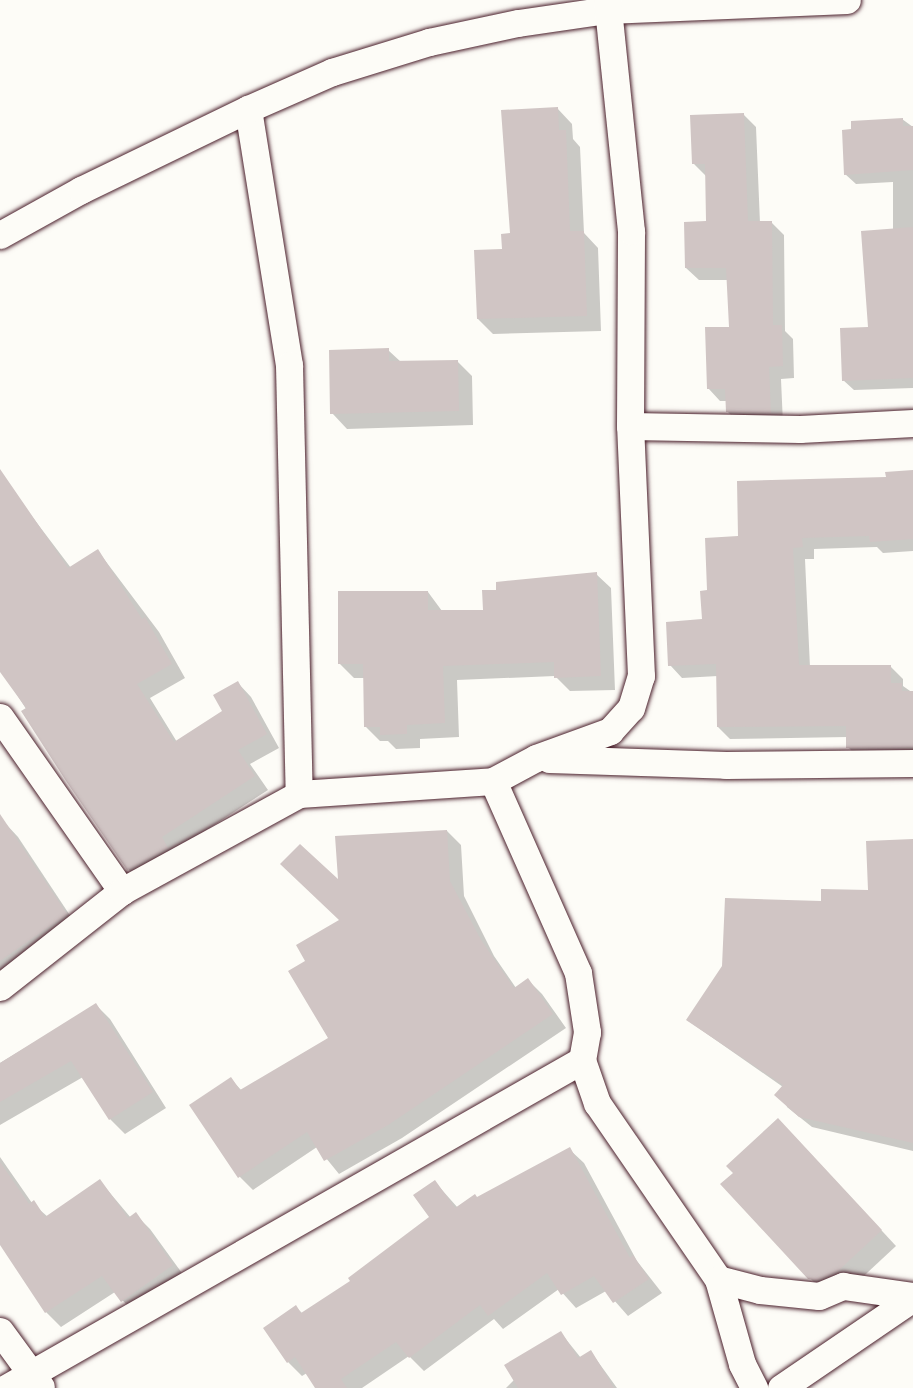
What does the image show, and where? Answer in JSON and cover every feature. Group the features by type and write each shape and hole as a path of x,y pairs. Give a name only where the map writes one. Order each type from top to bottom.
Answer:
{"street":[{"path":"0,235 81,190 248,109 332,72 429,42 607,5 847,0"},
{"path":"0,987 122,891 298,794 494,781 536,758 610,731 631,708 641,676 630,426 631,231 607,5"},
{"path":"248,109 290,365 298,794"},
{"path":"630,426 800,429 913,423"},
{"path":"0,717 122,891"},
{"path":"536,758 726,765 913,764"},
{"path":"494,781 578,973 587,1032 582,1060 597,1103 718,1279 742,1364 754,1388"},
{"path":"6,1388 36,1381 232,1263 582,1060"},
{"path":"718,1279 760,1290 819,1296 843,1286 913,1297"},
{"path":"781,1388 913,1297"},
{"path":"0,1331 36,1381"}],"building":[{"path":"558,107 559,130 566,130 570,231 584,231 587,316 477,319 474,250 502,249 501,234 510,233 501,110"},
{"path":"744,113 748,221 772,221 773,325 782,325 783,366 769,367 771,413 726,412 725,389 707,389 705,327 729,327 726,268 685,268 684,222 706,221 705,164 692,164 690,115"},
{"path":"903,118 903,126 913,126 913,170 844,175 842,130 851,129 851,121"},
{"path":"913,227 913,378 842,381 840,328 868,327 861,231"},
{"path":"389,348 389,361 458,360 459,411 330,414 329,350"},
{"path":"0,469 68,568 98,549 142,619 145,617 172,664 137,684 174,742 222,711 213,695 238,681 267,734 238,750 255,776 162,837 168,848 127,870 21,711 26,708 0,672"},
{"path":"913,470 913,539 870,542 869,536 802,538 803,547 793,548 799,665 891,665 891,683 902,683 902,691 913,691 913,747 846,748 846,726 717,727 716,664 668,666 666,622 702,619 700,591 707,590 705,538 738,536 737,481 886,477 885,472"},
{"path":"597,572 601,676 554,678 554,662 443,666 445,723 407,725 407,734 380,735 380,727 364,727 363,664 338,664 338,591 428,591 428,610 483,610 482,590 496,590 496,582"},
{"path":"0,814 67,914 0,961"},
{"path":"447,830 450,881 481,940 514,988 528,978 553,1014 388,1125 324,1161 307,1132 238,1178 189,1105 231,1077 240,1090 328,1038 288,971 305,961 296,945 339,920 280,864 300,844 338,879 335,836"},
{"path":"913,839 913,1143 799,1117 774,1095 783,1085 686,1020 722,966 725,898 821,901 821,889 868,890 866,841"},
{"path":"96,1003 153,1092 109,1120 71,1061 0,1102 0,1063"},
{"path":"778,1118 882,1230 838,1271 817,1280 808,1279 720,1184 733,1173 726,1166"},
{"path":"570,1147 630,1258 633,1255 649,1279 613,1303 594,1276 561,1295 547,1273 488,1316 480,1305 409,1358 396,1342 341,1379 347,1388 315,1388 295,1357 287,1363 263,1328 296,1305 301,1313 350,1281 348,1278 429,1217 413,1195 435,1180 455,1208 475,1194 477,1197"},
{"path":"0,1162 29,1204 34,1200 45,1217 100,1179 128,1218 136,1212 173,1265 121,1302 102,1276 45,1313 0,1245"},
{"path":"561,1331 578,1358 591,1350 614,1388 518,1388 504,1365"}]}
